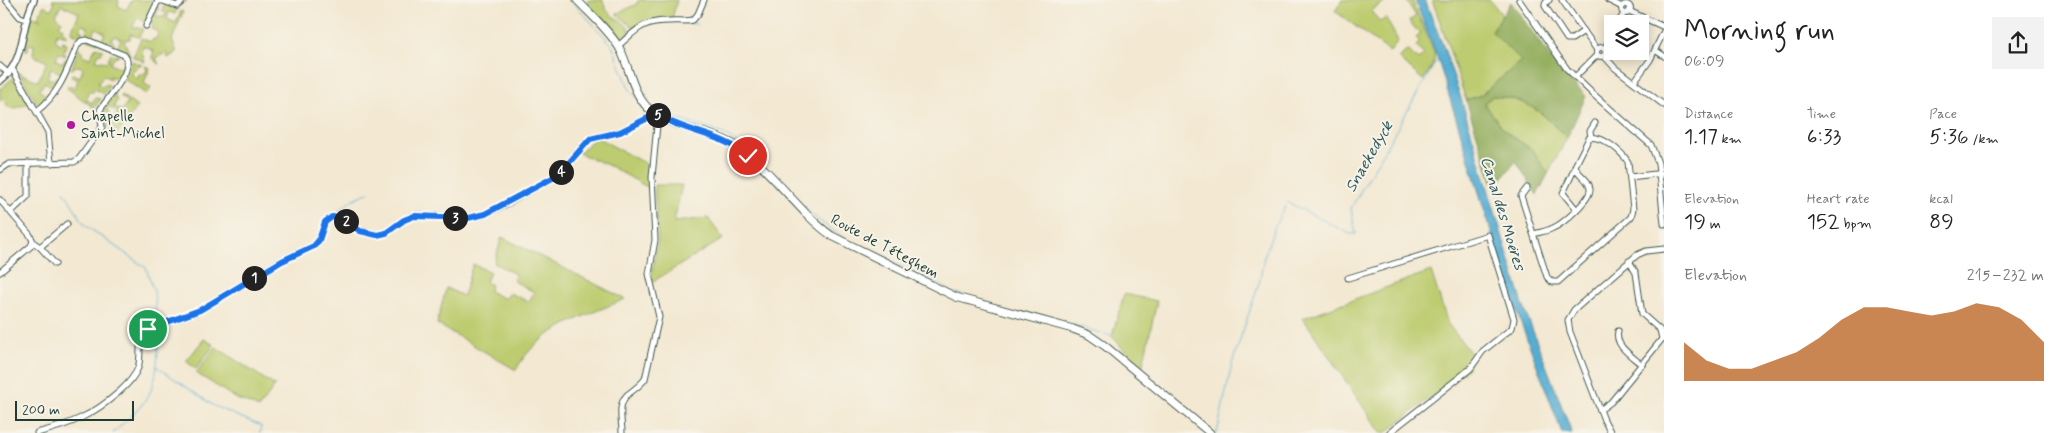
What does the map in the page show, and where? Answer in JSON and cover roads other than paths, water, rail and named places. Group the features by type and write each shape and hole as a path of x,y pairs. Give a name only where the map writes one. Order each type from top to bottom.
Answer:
{"main road":[{"name":"Route de Téteghem","path":"577,0 618,46 634,89 644,103 657,114 672,122 722,139 742,151 819,226 851,247 956,297 1076,330 1094,338 1210,433"}],"street":[{"path":"6,0 20,18 26,19"},
{"path":"0,81 11,72 20,51 26,19 34,0"},
{"path":"146,26 158,1 161,0 176,6 184,0"},
{"path":"618,46 636,29 645,24 661,21 693,20 699,13 704,0"},
{"path":"1519,0 1551,46 1576,76 1599,100 1650,143 1662,174 1664,224"},
{"path":"1549,0 1545,6 1567,39 1573,39 1584,32"},
{"path":"1562,0 1597,53 1600,57 1604,56"},
{"path":"1608,0 1626,7 1664,29 1655,50 1634,82"},
{"path":"0,170 8,164 77,161 102,128 100,109 122,80 128,64 127,58 124,55 87,40 80,41 76,46 61,86 37,111"},
{"path":"1576,76 1600,48 1604,49"},
{"path":"1655,50 1664,56"},
{"path":"1608,60 1615,68 1664,105"},
{"path":"0,66 11,72 37,111 49,135 51,163"},
{"path":"37,433 62,427 85,418 125,387 133,378 139,366 141,336 146,330 200,310 282,261 314,246 319,240 325,222 332,217 341,218 360,231 377,235 386,233 404,220 414,216 468,218 485,214 558,175 590,139 620,132 657,114"},
{"path":"622,433 622,404 627,395 645,379 659,319 658,306 649,274 655,240 652,180 657,114"},
{"path":"1576,209 1563,193 1591,137 1590,131 1595,123"},
{"path":"1528,188 1521,198 1548,278 1552,282 1559,282 1590,251 1631,217 1633,209 1626,158 1605,142 1591,137"},
{"path":"11,212 28,196 28,164"},
{"path":"1534,234 1555,227 1586,200 1590,190 1586,180 1575,168"},
{"path":"1630,177 1662,174"},
{"path":"0,200 31,236 32,242 31,246 0,272"},
{"path":"40,247 67,224"},
{"path":"1348,278 1488,235 1514,319 1512,328 1483,351 1470,369 1389,433"},
{"path":"32,242 40,247 55,264"},
{"path":"1611,433 1600,410 1570,330 1568,319 1574,310 1641,252 1664,249"},
{"path":"1600,410 1610,403 1662,339 1662,333 1642,314 1636,273 1629,262"},
{"path":"1618,331 1617,338 1621,346 1642,365"},
{"path":"1659,344 1664,348"}],"water":[{"path":"1415,0 1425,0 1444,48 1523,305 1572,433 1562,433 1511,296 1438,60"}],"waterway":[{"path":"571,0 612,45 629,88 646,111 645,117"},
{"path":"583,0 620,39 623,38"},
{"path":"683,23 697,24"},
{"path":"625,43 625,48 638,84 650,102"},
{"name":"Snaekedyck","path":"1287,202 1350,234 1356,234 1351,208 1438,58"},
{"path":"669,116 724,134 752,154"},
{"path":"573,154 588,137 609,132"},
{"path":"788,190 812,215 843,238"},
{"path":"64,191 85,225 146,268 154,291 157,325"},
{"path":"346,218 339,210 352,200 369,192"},
{"path":"502,204 509,200"},
{"name":"Snaekedyck","path":"1217,433 1232,364 1260,280 1264,257 1275,226 1285,207"},
{"path":"403,218 414,213 468,215"},
{"path":"878,255 944,287"},
{"path":"955,293 963,295"},
{"path":"1044,317 1112,336"},
{"path":"113,433 140,407 152,388 158,359 157,329"},
{"path":"156,366 214,406 261,426 260,433"}],"place":[{"name":"Chapelle Saint-Michel","path":"71,125"}],"water label":[{"name":"Canal des Moëres","path":"1504,213"}]}
